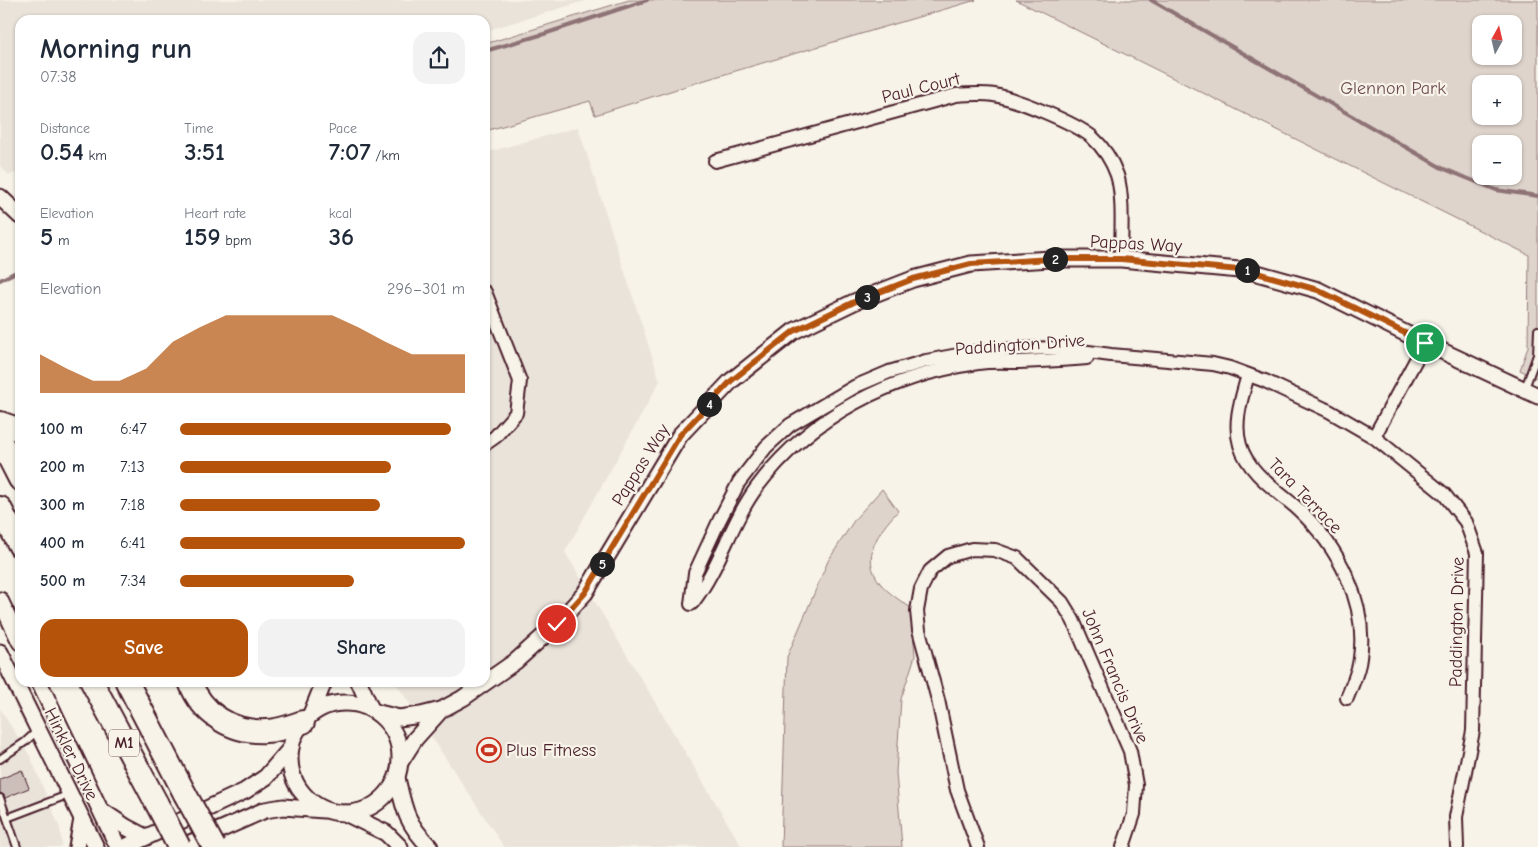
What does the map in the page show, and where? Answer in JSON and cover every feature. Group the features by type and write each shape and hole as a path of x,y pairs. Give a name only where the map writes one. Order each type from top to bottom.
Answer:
{"highway":[{"path":"0,423 15,428"},
{"path":"0,440 15,469"},
{"path":"0,508 15,536"},
{"name":"M1","path":"95,687 180,847"},
{"name":"M1","path":"130,687 214,847"},
{"path":"192,687 199,700 210,714 236,728 266,732 307,718"}],"street":[{"name":"Paul Court","path":"715,161 956,95 993,95 1012,99 1082,130 1101,146 1118,177 1121,259"},
{"path":"0,197 15,211"},
{"name":"Pappas Way","path":"490,680 557,624 585,593 680,435 731,381 794,331 854,302 913,279 971,264 1051,259 1121,259 1250,271 1318,290 1531,393"},
{"path":"490,305 520,380 516,412 490,440"},
{"path":"1374,437 1425,343"},
{"name":"Paddington Drive","path":"1111,356 1054,361 980,363 945,369 899,382 862,398 803,436 777,462 746,503 703,589 691,604 695,573 739,482 766,447 790,424 856,386 889,372 926,361 974,352 1058,348 1111,356 1213,364 1248,375 1329,411 1374,437 1444,494 1466,522 1477,553 1473,731 1456,817 1458,847"},
{"name":"Tara Terrace","path":"1248,375 1238,415 1237,432 1240,447 1262,478 1314,525 1334,552 1360,611 1362,636 1360,660 1347,698"},
{"name":"John Francis Drive","path":"978,847 957,790 938,700 919,630 917,611 921,589 930,571 948,556 972,549 995,550 1017,558 1062,602 1073,620 1130,751 1136,785 1134,814 1122,847"},
{"path":"0,600 15,632"},
{"name":"Hinkler Drive","path":"0,652 15,683"},
{"name":"Hinkler Drive","path":"17,687 96,847"},
{"name":"Hinkler Drive","path":"41,687 118,847"},
{"path":"322,687 307,718 295,734 291,748 290,765 295,781 304,794 317,805 339,812 386,833 400,847"},
{"path":"180,847 265,810 283,807 339,812 362,810 377,803 389,792 397,778 401,761 399,743 391,727 375,711 362,687"},
{"name":"Pappas Way","path":"401,761 415,738 441,710 478,687"},
{"path":"38,730 46,698"},
{"path":"307,718 325,706 340,702 356,704 375,711"},
{"name":"Pappas Way","path":"375,711 399,718 441,710"},
{"path":"124,847 246,791 266,777 291,748"},
{"path":"397,778 405,809 413,828 430,847"},
{"path":"100,809 126,827 146,837"},
{"path":"77,847 82,819"}],"lane":[{"path":"1531,393 1537,355 1538,330"},
{"path":"0,759 25,742 38,730"},
{"path":"7,818 70,794"},
{"path":"0,798 17,847"}],"shaded area":[{"path":"0,0 588,0 490,29 490,15 15,15 15,173 9,175 0,166"},
{"path":"578,127 660,381 565,552 742,847 504,847 399,687 490,687 490,152"},
{"path":"0,709 30,756 60,828 62,845 59,847 0,847"}],"green space":[{"path":"629,0 976,0 705,80 595,115 590,101 490,130 490,42"},
{"name":"Glennon Park","path":"1016,0 1538,0 1538,379 1520,370 1528,347 1529,255"},
{"path":"882,489 898,511 878,536 872,554 872,564 874,573 883,587 911,608 915,656 901,699 896,772 902,847 781,847 787,657 828,561 855,519"}],"building":[{"path":"22,770 29,788 5,798 0,793 0,779"}],"waterway":[{"path":"490,50 647,0"},
{"path":"1151,0 1442,168 1496,190 1538,196"},
{"path":"0,280 15,272"}],"place":[{"name":"Plus Fitness","path":"489,750"}],"route":[{"path":"557,624 585,593 680,435 731,381 794,331 854,302 913,279 971,264 1051,259 1121,259 1250,271 1318,290 1425,343"}]}
